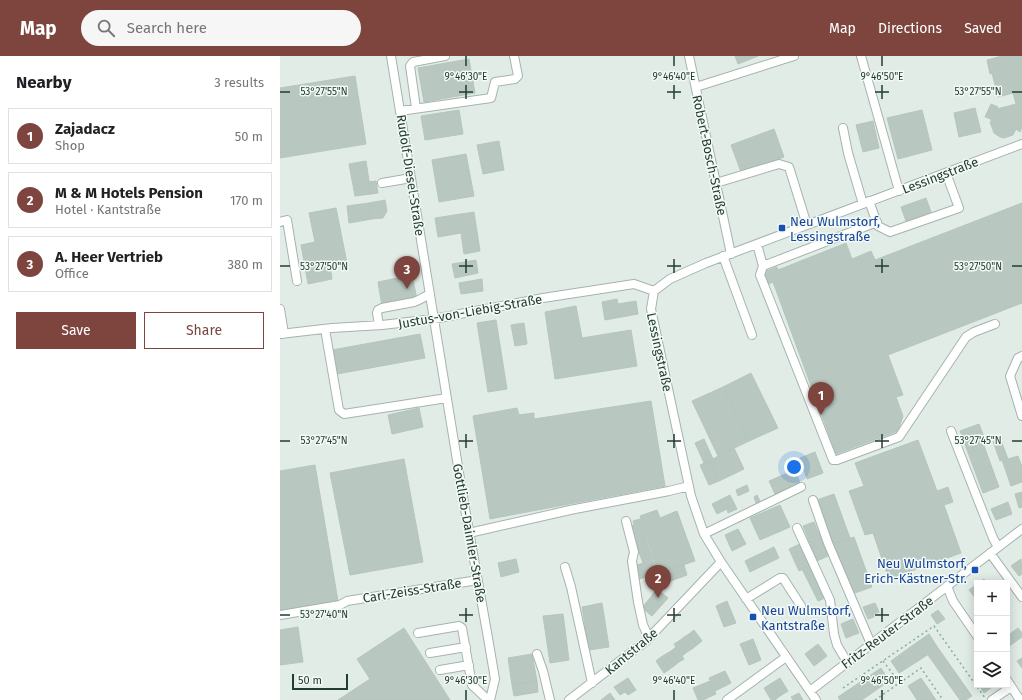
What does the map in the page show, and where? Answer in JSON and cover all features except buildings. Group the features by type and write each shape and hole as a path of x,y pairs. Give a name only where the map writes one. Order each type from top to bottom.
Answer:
{"street":[{"name":"Rudolf-Diesel-Straße","path":"391,56 434,319"},
{"path":"416,108 410,66 413,62 446,56"},
{"path":"400,111 491,98 495,82 515,79 518,76 514,56"},
{"name":"Robert-Bosch-Straße","path":"689,56 716,183 727,255 752,335"},
{"path":"696,87 794,56"},
{"path":"861,56 899,191"},
{"path":"843,128 848,153 866,203 878,226 890,232 959,208 946,173"},
{"name":"Lessingstraße","path":"816,700 721,562 704,534 689,486 651,309 654,291 670,279 727,255 1022,144"},
{"path":"716,183 779,164 789,167 807,225"},
{"path":"382,183 411,178"},
{"path":"280,222 287,220 297,281"},
{"path":"763,266 877,222"},
{"path":"757,244 763,266 760,275 833,460 837,460 899,437 966,337 974,332 995,324"},
{"name":"Justus-von-Liebig-Straße","path":"282,334 325,329 379,326 434,319 543,298 634,284 654,291"},
{"path":"379,326 378,310 419,301 421,298 430,294"},
{"path":"280,309 282,334"},
{"name":"Gottlieb-Daimler-Straße","path":"434,319 469,533 495,679 489,700"},
{"path":"325,329 339,410 344,414 447,398"},
{"path":"1022,356 1018,358 1010,376 1022,416"},
{"path":"951,431 993,538 998,547"},
{"path":"469,533 570,510 689,486"},
{"path":"704,534 801,487"},
{"path":"813,500 831,550 871,644"},
{"path":"626,521 634,552 632,561 638,602 643,625 649,638"},
{"path":"797,528 830,600 834,634 847,662"},
{"name":"Fritz-Reuter-Straße","path":"810,691 1022,529"},
{"path":"990,553 1022,597"},
{"name":"Kantstraße","path":"569,700 649,638 721,562"},
{"path":"565,567 571,587 592,683"},
{"path":"746,599 780,578 783,578 801,606"},
{"name":"Carl-Zeiss-Straße","path":"280,615 340,605 347,601 478,580"},
{"path":"947,586 953,601 974,632"},
{"path":"418,633 459,626 463,630 472,685 489,700"},
{"path":"430,653 466,647"},
{"path":"537,654 550,700"},
{"path":"727,700 786,657"},
{"path":"440,670 469,665"},
{"path":"1010,685 1020,700"},
{"path":"992,700 1004,688"}],"path":[{"path":"843,688 934,626 986,700"},
{"path":"883,660 893,674 890,676 896,685"},
{"path":"875,700 921,668 943,700"}],"place":[{"name":"Neu Wulmstorf, Lessingstraße","path":"782,228"},
{"name":"A. Heer Vertrieb","path":"407,289"},
{"name":"Zajadacz","path":"821,415"},
{"name":"Neu Wulmstorf, Erich-Kästner-Str.","path":"975,570"},
{"name":"M & M Hotels Pension","path":"658,598"},
{"name":"Neu Wulmstorf, Kantstraße","path":"753,617"}]}
